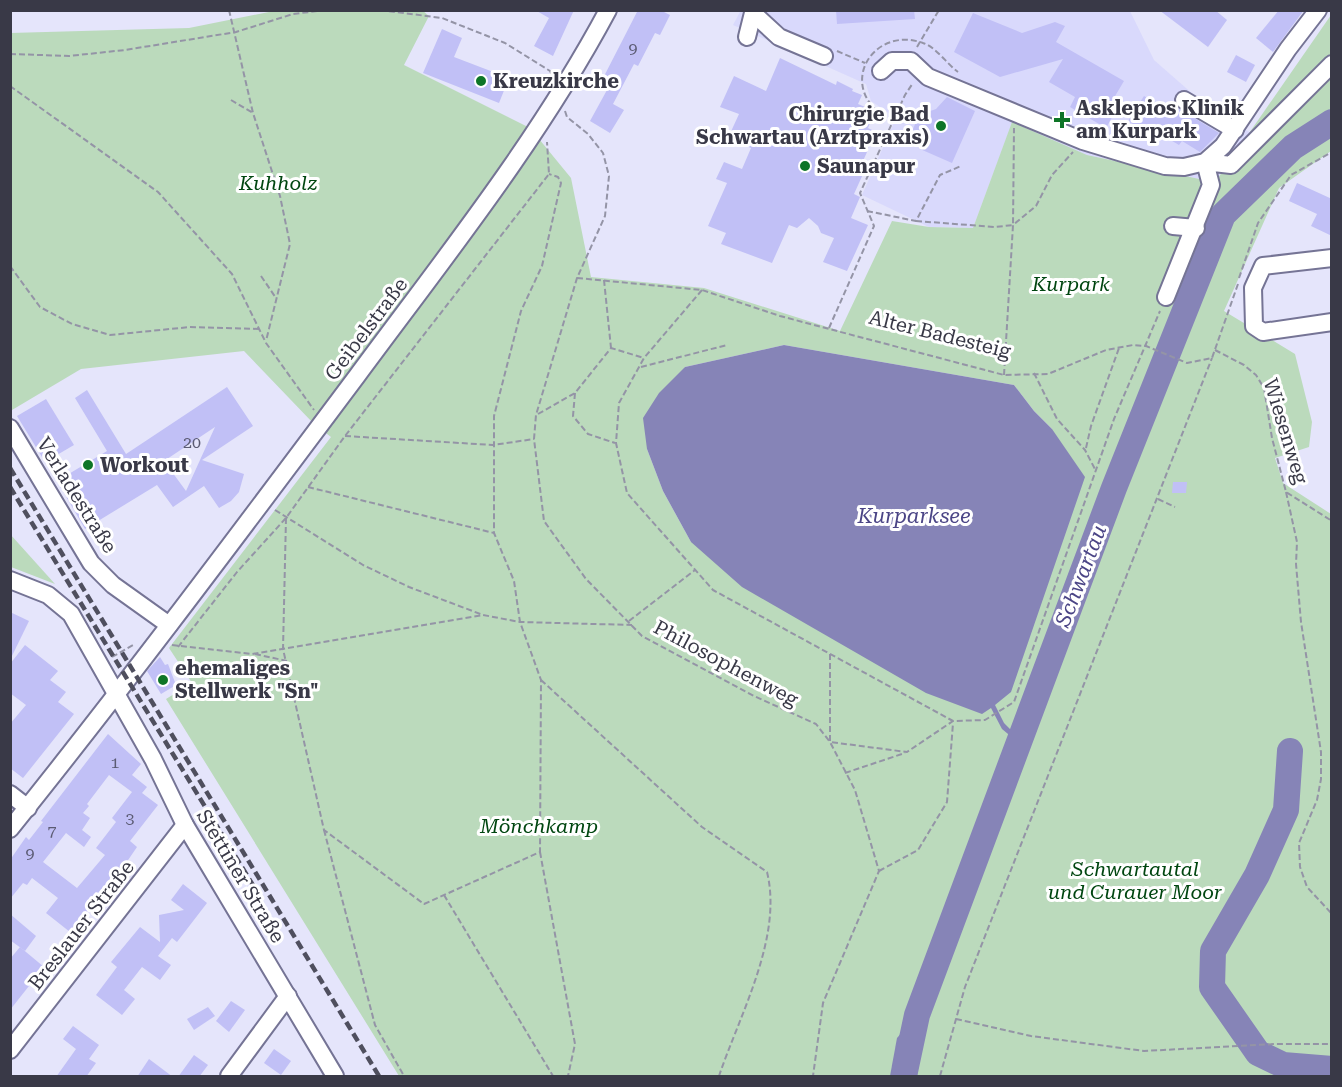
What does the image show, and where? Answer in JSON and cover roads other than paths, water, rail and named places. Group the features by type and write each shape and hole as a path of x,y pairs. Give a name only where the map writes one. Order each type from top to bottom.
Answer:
{"street":[{"name":"Geibelstraße","path":"10,829 263,501 544,119 608,10"},
{"path":"1205,162 1235,130 1288,49 1318,10"},
{"path":"747,38 754,12 780,36 824,56"},
{"path":"877,69 892,61 904,59 916,64 921,71 936,80 1083,141 1165,166 1184,167 1205,162 1232,165 1332,64"},
{"path":"1185,100 1235,130"},
{"path":"1166,297 1196,228 1211,185 1205,162"},
{"path":"1173,226 1196,228"},
{"path":"1331,261 1263,266 1253,288 1254,326 1263,332 1332,322"},
{"name":"Verladestraße","path":"10,428 91,563 113,585 169,625"},
{"name":"Stettiner Straße","path":"10,580 48,595 71,614 88,640 99,665 153,759 185,825 335,1077"},
{"path":"10,794 28,808"},
{"name":"Breslauer Straße","path":"10,1050 185,825"},
{"path":"229,1077 288,996"}],"water":[{"name":"Kurparksee","path":"784,345 1014,385 1034,411 1052,429 1085,477 1011,692 995,705 1004,723 1020,739 1019,743 1002,729 991,708 982,714 926,693 742,587 691,542 663,491 647,449 643,418 659,393 685,367"},
{"path":"917,1015 920,1046 917,1076 890,1076 897,1038"},
{"path":"1258,1053 1331,1057 1331,1076 1273,1069"}],"waterway":[{"name":"Schwartau","path":"904,1076 917,1015 1114,488 1223,215 1293,147 1332,122"},
{"path":"1290,751 1286,810 1257,875 1213,951 1212,987 1258,1053 1283,1065 1332,1069"}],"railway":[{"path":"10,468 379,1076"},
{"path":"10,487 262,900"}],"place":[{"name":"Kreuzkirche","path":"481,81"},
{"name":"Asklepios Klinik am Kurpark","path":"1062,120"},
{"name":"Chirurgie Bad Schwartau (Arztpraxis)","path":"941,126"},
{"name":"Saunapur","path":"805,166"},
{"name":"Workout","path":"88,465"},
{"name":"ehemaliges Stellwerk \"Sn\"","path":"163,680"}],"park label":[{"name":"Kuhholz","path":"278,183"},
{"name":"Kurpark","path":"1071,284"},
{"name":"Mönchkamp","path":"539,826"},
{"name":"Schwartautal und Curauer Moor","path":"1135,880"}]}
